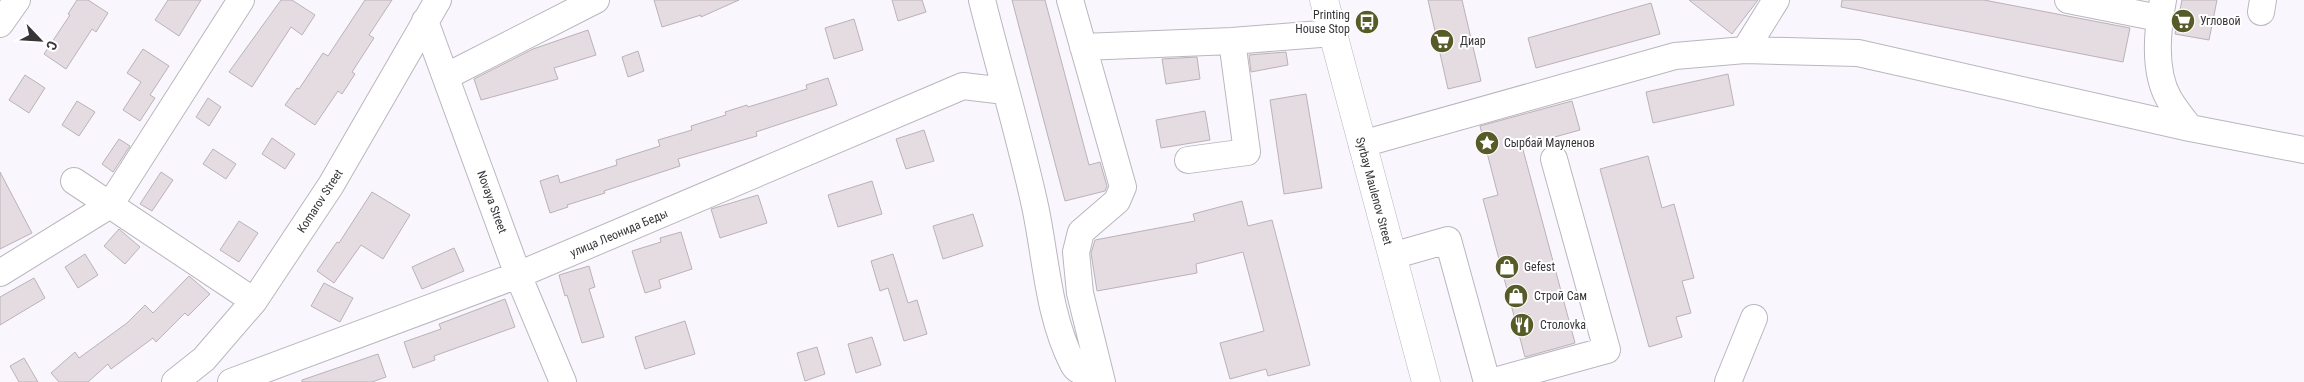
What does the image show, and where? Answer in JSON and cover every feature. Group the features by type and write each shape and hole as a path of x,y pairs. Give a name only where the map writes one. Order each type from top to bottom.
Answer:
{"main road":[{"name":"Syrbay Maulenov Street","path":"1324,0 1426,382"}],"street":[{"path":"0,24 17,0"},
{"path":"0,273 110,205 241,0"},
{"path":"982,0 1034,204 1053,307 1073,366 1081,372 1100,374 1080,294 1076,252 1081,232 1116,201 1123,187 1070,0"},
{"path":"1745,50 1776,0"},
{"path":"447,76 591,1"},
{"path":"2077,1 2161,9 2158,67 2168,99 2190,128"},
{"name":"Novaya Street","path":"432,10 447,76 518,275 563,382"},
{"name":"Komarov Street","path":"175,382 204,358 254,301 331,185 432,10"},
{"path":"1083,47 1232,41 1333,33"},
{"path":"1188,160 1247,152 1232,41"},
{"path":"1362,144 1675,56 1745,50 1858,53 2190,128 2304,150"},
{"name":"улица Леонида Беды","path":"231,382 518,275 963,86 1005,91"},
{"path":"1491,382 1607,350 1554,159"},
{"path":"74,181 254,301"},
{"path":"1392,256 1448,240 1487,382"},
{"path":"1728,382 1754,318"}],"building":[{"path":"77,0 88,0 108,13 96,32 92,29 66,69 44,54 70,15 68,14"},
{"path":"168,0 201,0 179,36 155,20"},
{"path":"281,0 292,0 315,15 302,35 291,27 252,87 229,72"},
{"path":"365,0 392,0 369,35 374,38 352,72 355,74 342,94 338,91 315,125 285,105 297,88 299,89 323,53 328,56"},
{"path":"654,0 739,0 701,17 701,15 662,27"},
{"path":"892,0 922,0 926,12 898,21"},
{"path":"1012,0 1045,0 1089,165 1100,162 1107,186 1105,191 1065,201"},
{"path":"1428,0 1462,0 1481,81 1448,89"},
{"path":"1689,0 1758,0 1732,34"},
{"path":"1842,0 1984,0 2130,28 2123,62 1841,7"},
{"path":"2182,0 2217,0 2209,40 2175,34"},
{"path":"1651,3 1660,34 1536,68 1528,38"},
{"path":"854,19 863,50 834,59 825,28"},
{"path":"588,30 596,55 554,68 558,79 481,100 474,79 533,49"},
{"path":"143,49 169,66 150,95 155,98 140,121 123,110 141,82 127,73"},
{"path":"638,51 644,71 628,77 622,57"},
{"path":"1286,52 1288,65 1251,72 1249,55"},
{"path":"1197,57 1200,79 1166,84 1162,59"},
{"path":"1728,74 1734,105 1653,123 1646,92"},
{"path":"25,75 45,88 29,113 9,100"},
{"path":"828,78 837,105 756,132 757,136 678,159 680,166 604,191 605,193 567,205 568,207 550,213 540,181 558,175 560,183 617,165 616,160 660,146 658,140 692,130 691,126 726,115 725,112 807,89 806,85"},
{"path":"1306,94 1322,188 1284,194 1270,100"},
{"path":"208,98 221,107 209,126 196,117"},
{"path":"77,101 95,112 79,136 62,125"},
{"path":"1572,101 1580,130 1522,146 1575,343 1525,357 1483,199 1498,195 1480,126"},
{"path":"1205,111 1210,140 1161,148 1156,120"},
{"path":"924,130 934,161 906,169 896,139"},
{"path":"272,138 295,154 285,169 262,154"},
{"path":"119,139 130,146 113,172 102,164"},
{"path":"213,149 236,164 226,179 203,164"},
{"path":"1648,156 1662,208 1674,204 1694,278 1682,281 1691,313 1676,317 1682,337 1649,347 1600,169"},
{"path":"0,172 32,233 0,249"},
{"path":"161,172 173,180 152,211 140,204"},
{"path":"872,181 882,214 838,227 828,195"},
{"path":"372,192 410,215 383,259 361,245 334,283 317,271 337,242 339,243"},
{"path":"758,195 767,223 720,238 711,209"},
{"path":"1242,201 1248,226 1272,220 1310,365 1268,376 1266,369 1230,379 1220,343 1264,331 1243,252 1196,264 1197,273 1097,291 1091,253 1095,240 1195,221 1193,214"},
{"path":"973,214 983,246 943,259 933,226"},
{"path":"239,221 258,233 239,262 220,250"},
{"path":"119,229 140,247 125,264 104,246"},
{"path":"681,232 692,269 659,280 661,288 645,293 632,251 661,242 660,238"},
{"path":"454,248 464,271 422,289 412,267"},
{"path":"85,254 98,275 78,288 65,267"},
{"path":"893,254 908,303 917,300 927,334 904,341 888,288 880,291 871,261"},
{"path":"589,266 595,287 589,289 604,337 582,343 559,275"},
{"path":"189,276 210,294 188,316 185,313 156,342 153,338 111,369 108,364 88,382 59,382 51,373 75,352 79,358 127,323 145,305 153,313"},
{"path":"34,278 45,298 0,325 0,297"},
{"path":"324,283 353,298 340,322 311,306"},
{"path":"505,299 515,327 434,356 435,360 413,368 404,342 441,329 439,324"},
{"path":"685,321 695,354 645,369 635,337"},
{"path":"872,337 881,365 856,373 848,344"},
{"path":"817,347 825,374 805,381 797,353"},
{"path":"378,354 386,377 372,382 302,382 302,380"},
{"path":"24,358 38,382 19,382 10,366"}],"place":[{"name":"Угловой","path":"2183,21"},
{"name":"Printing House Stop","path":"1367,22"},
{"name":"Диар","path":"1442,41"},
{"name":"Сырбай Мауленов","path":"1487,143"},
{"name":"Gefest","path":"1507,267"},
{"name":"Строй Сам","path":"1516,296"},
{"name":"Столоvka","path":"1522,325"}]}
